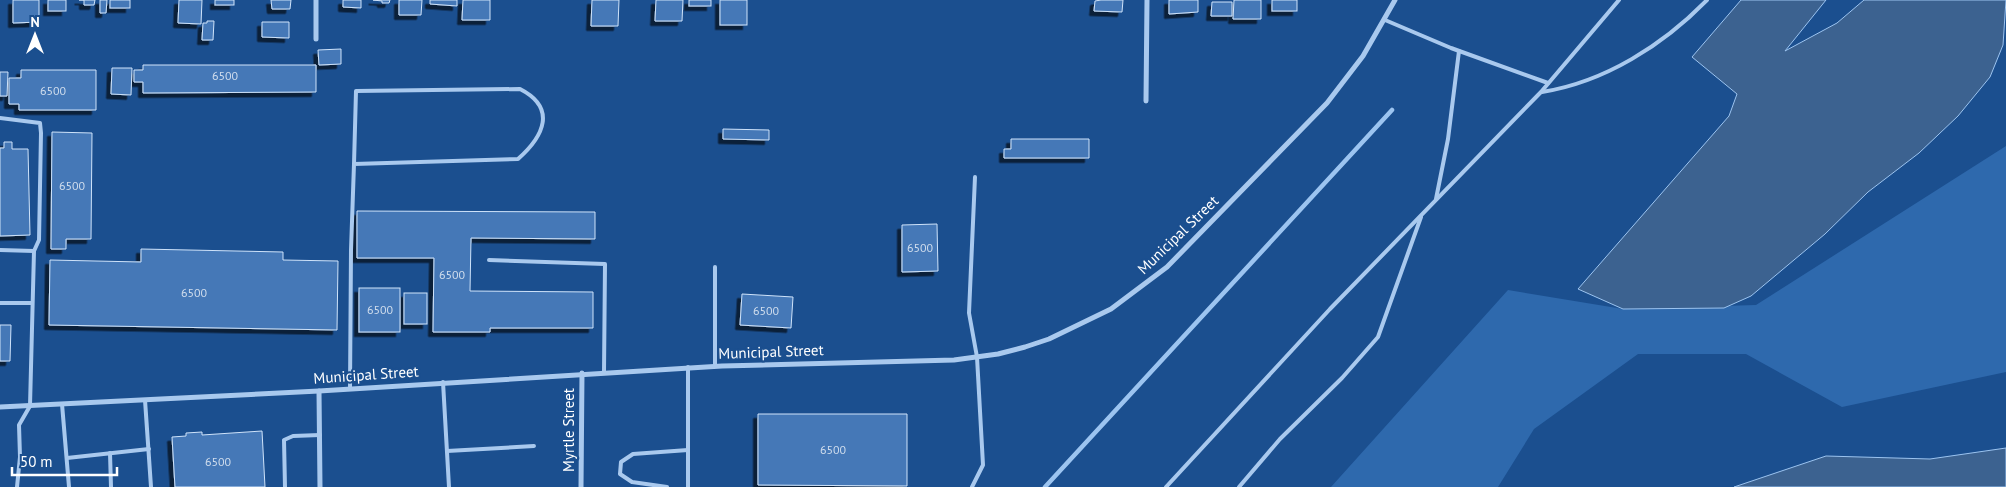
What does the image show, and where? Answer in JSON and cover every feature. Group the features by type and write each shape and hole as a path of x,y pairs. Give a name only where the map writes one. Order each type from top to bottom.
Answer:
{"street":[{"path":"316,0 316,39"},
{"path":"1146,101 1147,0"},
{"name":"Municipal Street","path":"0,407 319,391 715,366 954,360 998,354 1050,339 1111,309 1160,272 1327,103 1363,56 1395,0"},
{"name":"Myrtle Street","path":"581,487 582,373"},
{"path":"319,391 320,487"}],"lane":[{"path":"1166,487 1330,309 1541,92 1619,0"},
{"path":"1541,92 1564,88 1617,67 1658,44 1707,0"},
{"path":"1385,20 1459,51 1548,83"},
{"path":"1436,199 1448,139 1459,51"},
{"path":"350,389 351,250 356,91 520,89 533,95 542,110 543,124 533,145 518,159 354,164"},
{"path":"0,118 40,123 39,240 34,251 30,406 18,425 20,457 17,487"},
{"path":"972,487 983,465 977,357 968,313 975,177"},
{"path":"1239,487 1280,439 1342,378 1378,337 1422,215"},
{"path":"0,250 34,251"},
{"path":"489,260 605,264 604,372"},
{"path":"715,267 715,366"},
{"path":"0,303 32,303"},
{"path":"688,368 688,487"},
{"path":"443,382 449,487"},
{"path":"145,400 151,487"},
{"path":"62,404 69,487"},
{"path":"285,487 284,440 293,436 320,435"},
{"path":"447,451 534,446"},
{"path":"67,458 149,450"},
{"path":"667,487 632,482 620,474 621,462 633,454 688,450"},
{"path":"110,454 111,487"}],"shaded area":[{"path":"1741,0 1826,0 1785,51 1837,23 1864,0 2006,0 2003,45 1990,77 1958,116 1919,153 1868,192 1825,234 1751,296 1724,308 1623,309 1578,289 1729,116 1737,94 1692,57"},
{"path":"2006,146 2006,372 1842,407 1746,354 1638,354 1534,429 1498,487 1331,487 1508,290 1623,309 1756,305"},
{"path":"2006,448 2006,487 1734,487 1826,456 1930,459"}],"building":[{"path":"13,0 39,0 39,22 13,23"},
{"path":"48,0 66,0 66,11 48,11"},
{"path":"84,0 95,0 94,5 84,5"},
{"path":"100,0 107,0 106,13 100,13"},
{"path":"110,0 130,0 130,8 110,8"},
{"path":"179,0 202,0 201,24 178,23"},
{"path":"215,0 234,0 234,5 215,5"},
{"path":"271,0 291,0 290,9 272,9"},
{"path":"343,0 361,0 361,8 343,7"},
{"path":"373,0 390,0 389,3 382,3 382,1"},
{"path":"399,0 422,0 421,15 399,15"},
{"path":"430,0 457,0 457,6 430,4"},
{"path":"463,0 490,0 490,20 462,20"},
{"path":"592,0 619,0 618,26 591,26"},
{"path":"656,0 683,0 682,21 655,21"},
{"path":"689,0 711,0 711,6 689,6"},
{"path":"720,0 747,0 747,25 720,25"},
{"path":"1123,0 1122,12 1094,11 1095,1"},
{"path":"1169,0 1198,0 1198,12 1169,14"},
{"path":"1234,0 1261,0 1261,19 1233,19"},
{"path":"1272,0 1297,0 1297,11 1272,11"},
{"path":"1212,2 1232,2 1232,16 1211,16"},
{"path":"207,21 214,21 213,40 202,40 203,23 207,23"},
{"path":"262,22 289,22 289,38 262,37"},
{"path":"341,49 341,64 319,65 318,50"},
{"path":"143,65 316,65 316,92 143,93 143,82 134,82 134,70 143,70"},
{"path":"112,68 132,68 131,95 111,94"},
{"path":"21,70 96,70 96,110 19,110 19,104 9,104 9,78 21,78"},
{"path":"0,72 8,72 7,96 0,96"},
{"path":"723,129 769,130 769,140 723,139"},
{"path":"52,132 92,133 91,239 66,239 66,249 51,249"},
{"path":"1011,139 1089,139 1089,158 1004,158 1004,149 1011,149"},
{"path":"4,142 12,142 12,149 28,149 30,235 0,236 0,148 4,148"},
{"path":"357,211 595,212 595,239 471,238 470,291 593,292 593,328 490,328 490,332 433,332 434,258 357,258"},
{"path":"937,224 938,271 902,272 902,225"},
{"path":"141,249 283,252 283,260 338,261 337,330 49,325 50,260 141,262"},
{"path":"359,288 400,288 400,332 359,332"},
{"path":"404,293 427,293 427,324 404,324"},
{"path":"742,294 793,297 791,328 740,325"},
{"path":"0,325 11,325 10,361 0,361"},
{"path":"758,414 907,414 907,486 758,485"},
{"path":"262,431 265,487 175,487 172,437 186,436 186,433 202,432 202,435"}],"waterway":[{"path":"1045,487 1392,110"}]}
